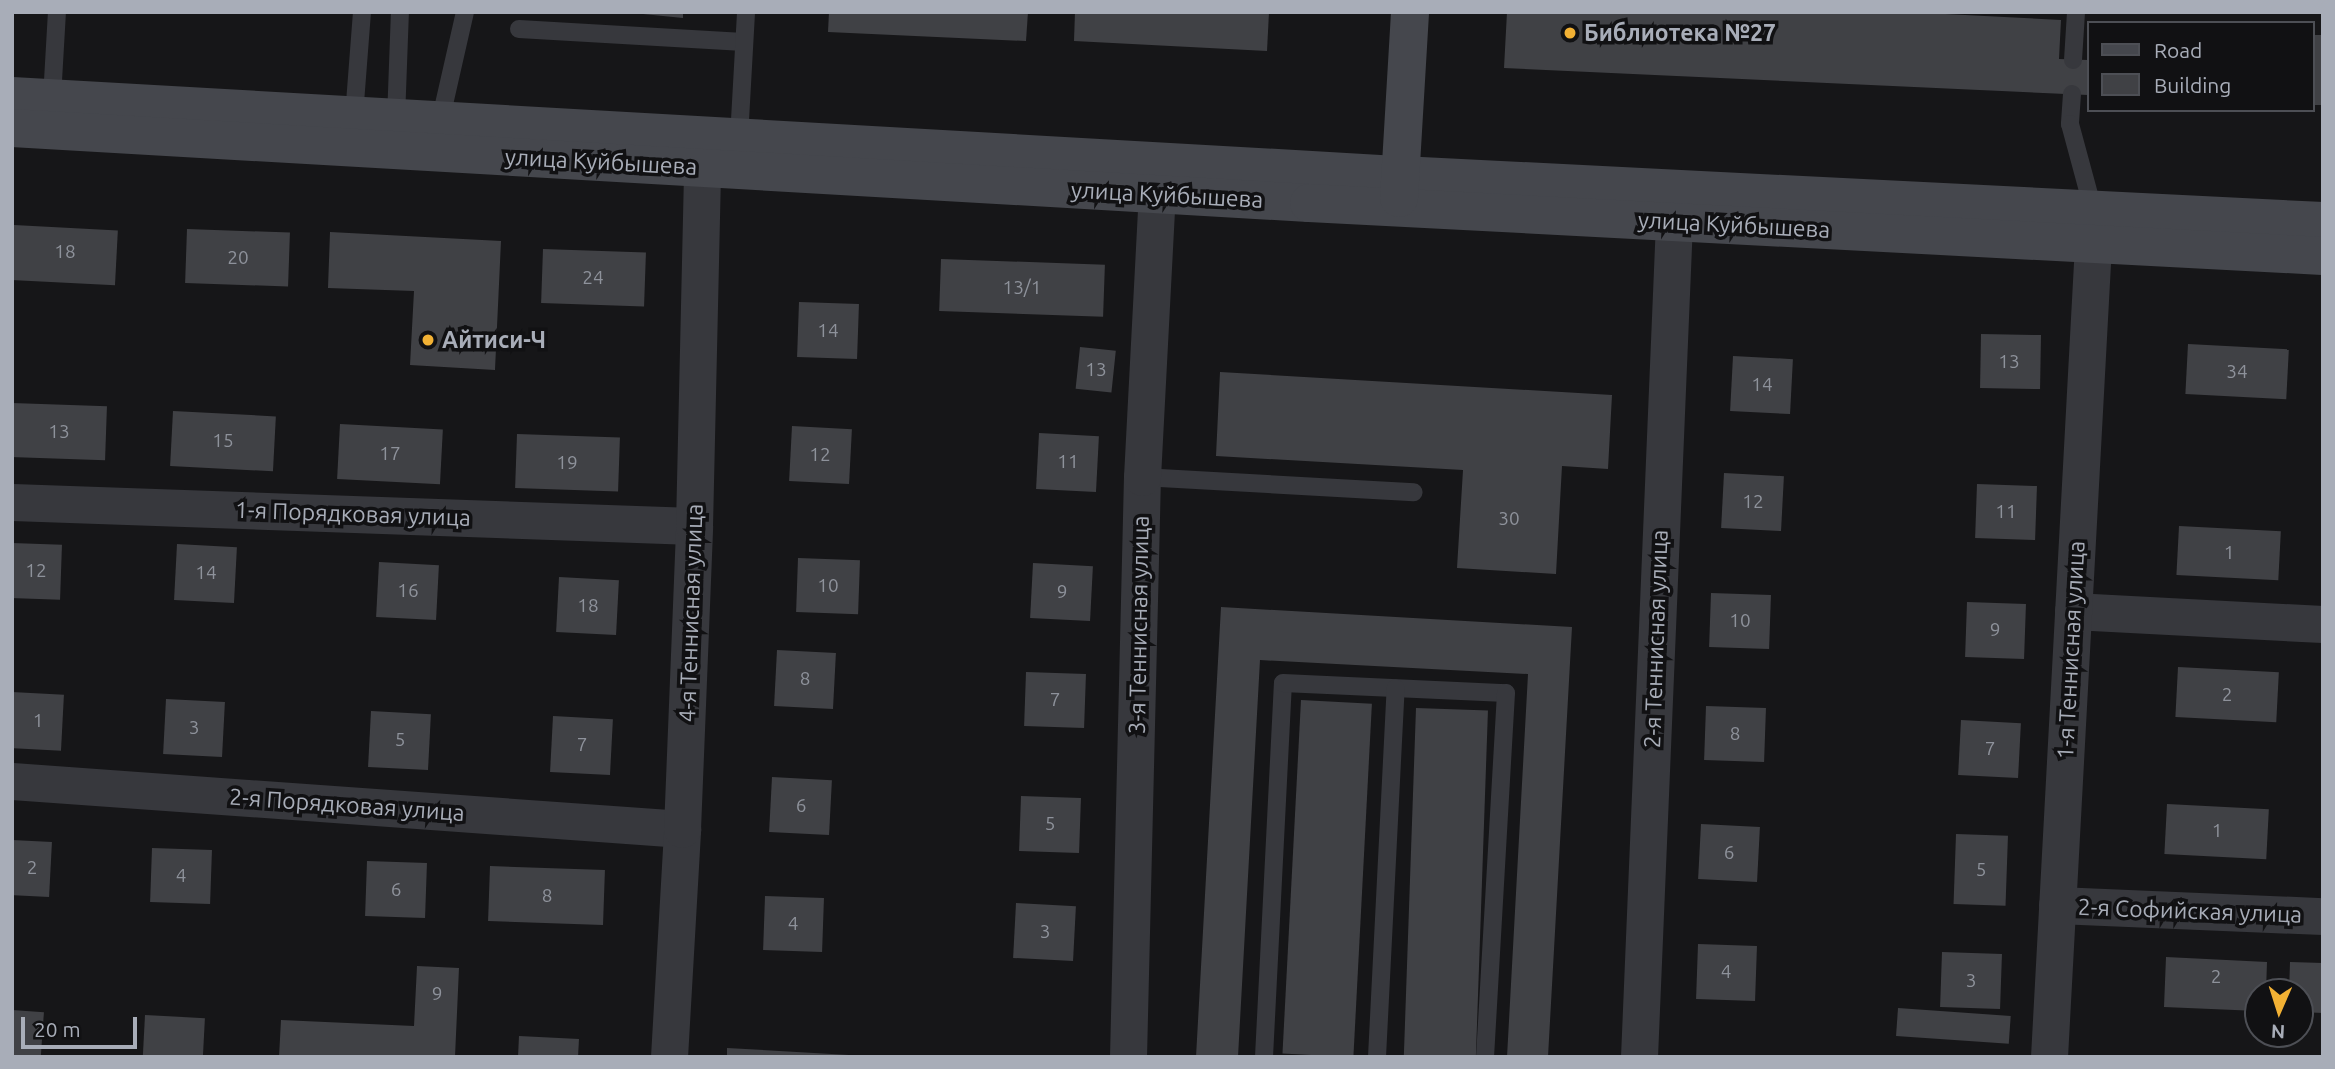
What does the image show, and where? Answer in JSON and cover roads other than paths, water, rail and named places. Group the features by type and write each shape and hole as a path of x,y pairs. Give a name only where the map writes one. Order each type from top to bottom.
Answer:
{"main road":[{"path":"1400,191 1410,12"},
{"name":"улица Куйбышева","path":"12,96 440,122 1157,194 1400,191 1674,222 2093,226 2323,221"},
{"name":"улица Куйбышева","path":"12,128 714,148 1400,191 2093,226 2323,256"}],"street":[{"name":"4-я Теннисная улица","path":"669,1057 714,148"},
{"name":"3-я Теннисная улица","path":"1128,1057 1142,477 1157,194"},
{"name":"2-я Теннисная улица","path":"1639,1057 1674,222"},
{"name":"1-я Теннисная улица","path":"2049,1057 2093,226"},
{"name":"1-я Порядковая улица","path":"12,502 694,526"},
{"path":"2073,611 2323,624"},
{"name":"2-я Порядковая улица","path":"12,781 682,829"},
{"name":"2-я Софийская улица","path":"2057,905 2323,916"}],"lane":[{"path":"52,98 57,12"},
{"path":"354,116 362,12"},
{"path":"396,120 400,12"},
{"path":"440,122 465,12"},
{"path":"714,148 744,42 746,12"},
{"path":"2073,60 2076,12"},
{"path":"519,29 744,42"},
{"path":"2072,94 2070,124 2093,226"},
{"path":"1142,477 1414,492"},
{"path":"1264,1057 1283,683 1506,693 1485,1057"},
{"path":"1377,1057 1396,688"}],"place":[{"name":"Библиотека №27","path":"1570,33"},
{"name":"Айтиси-Ч","path":"428,340"}]}
